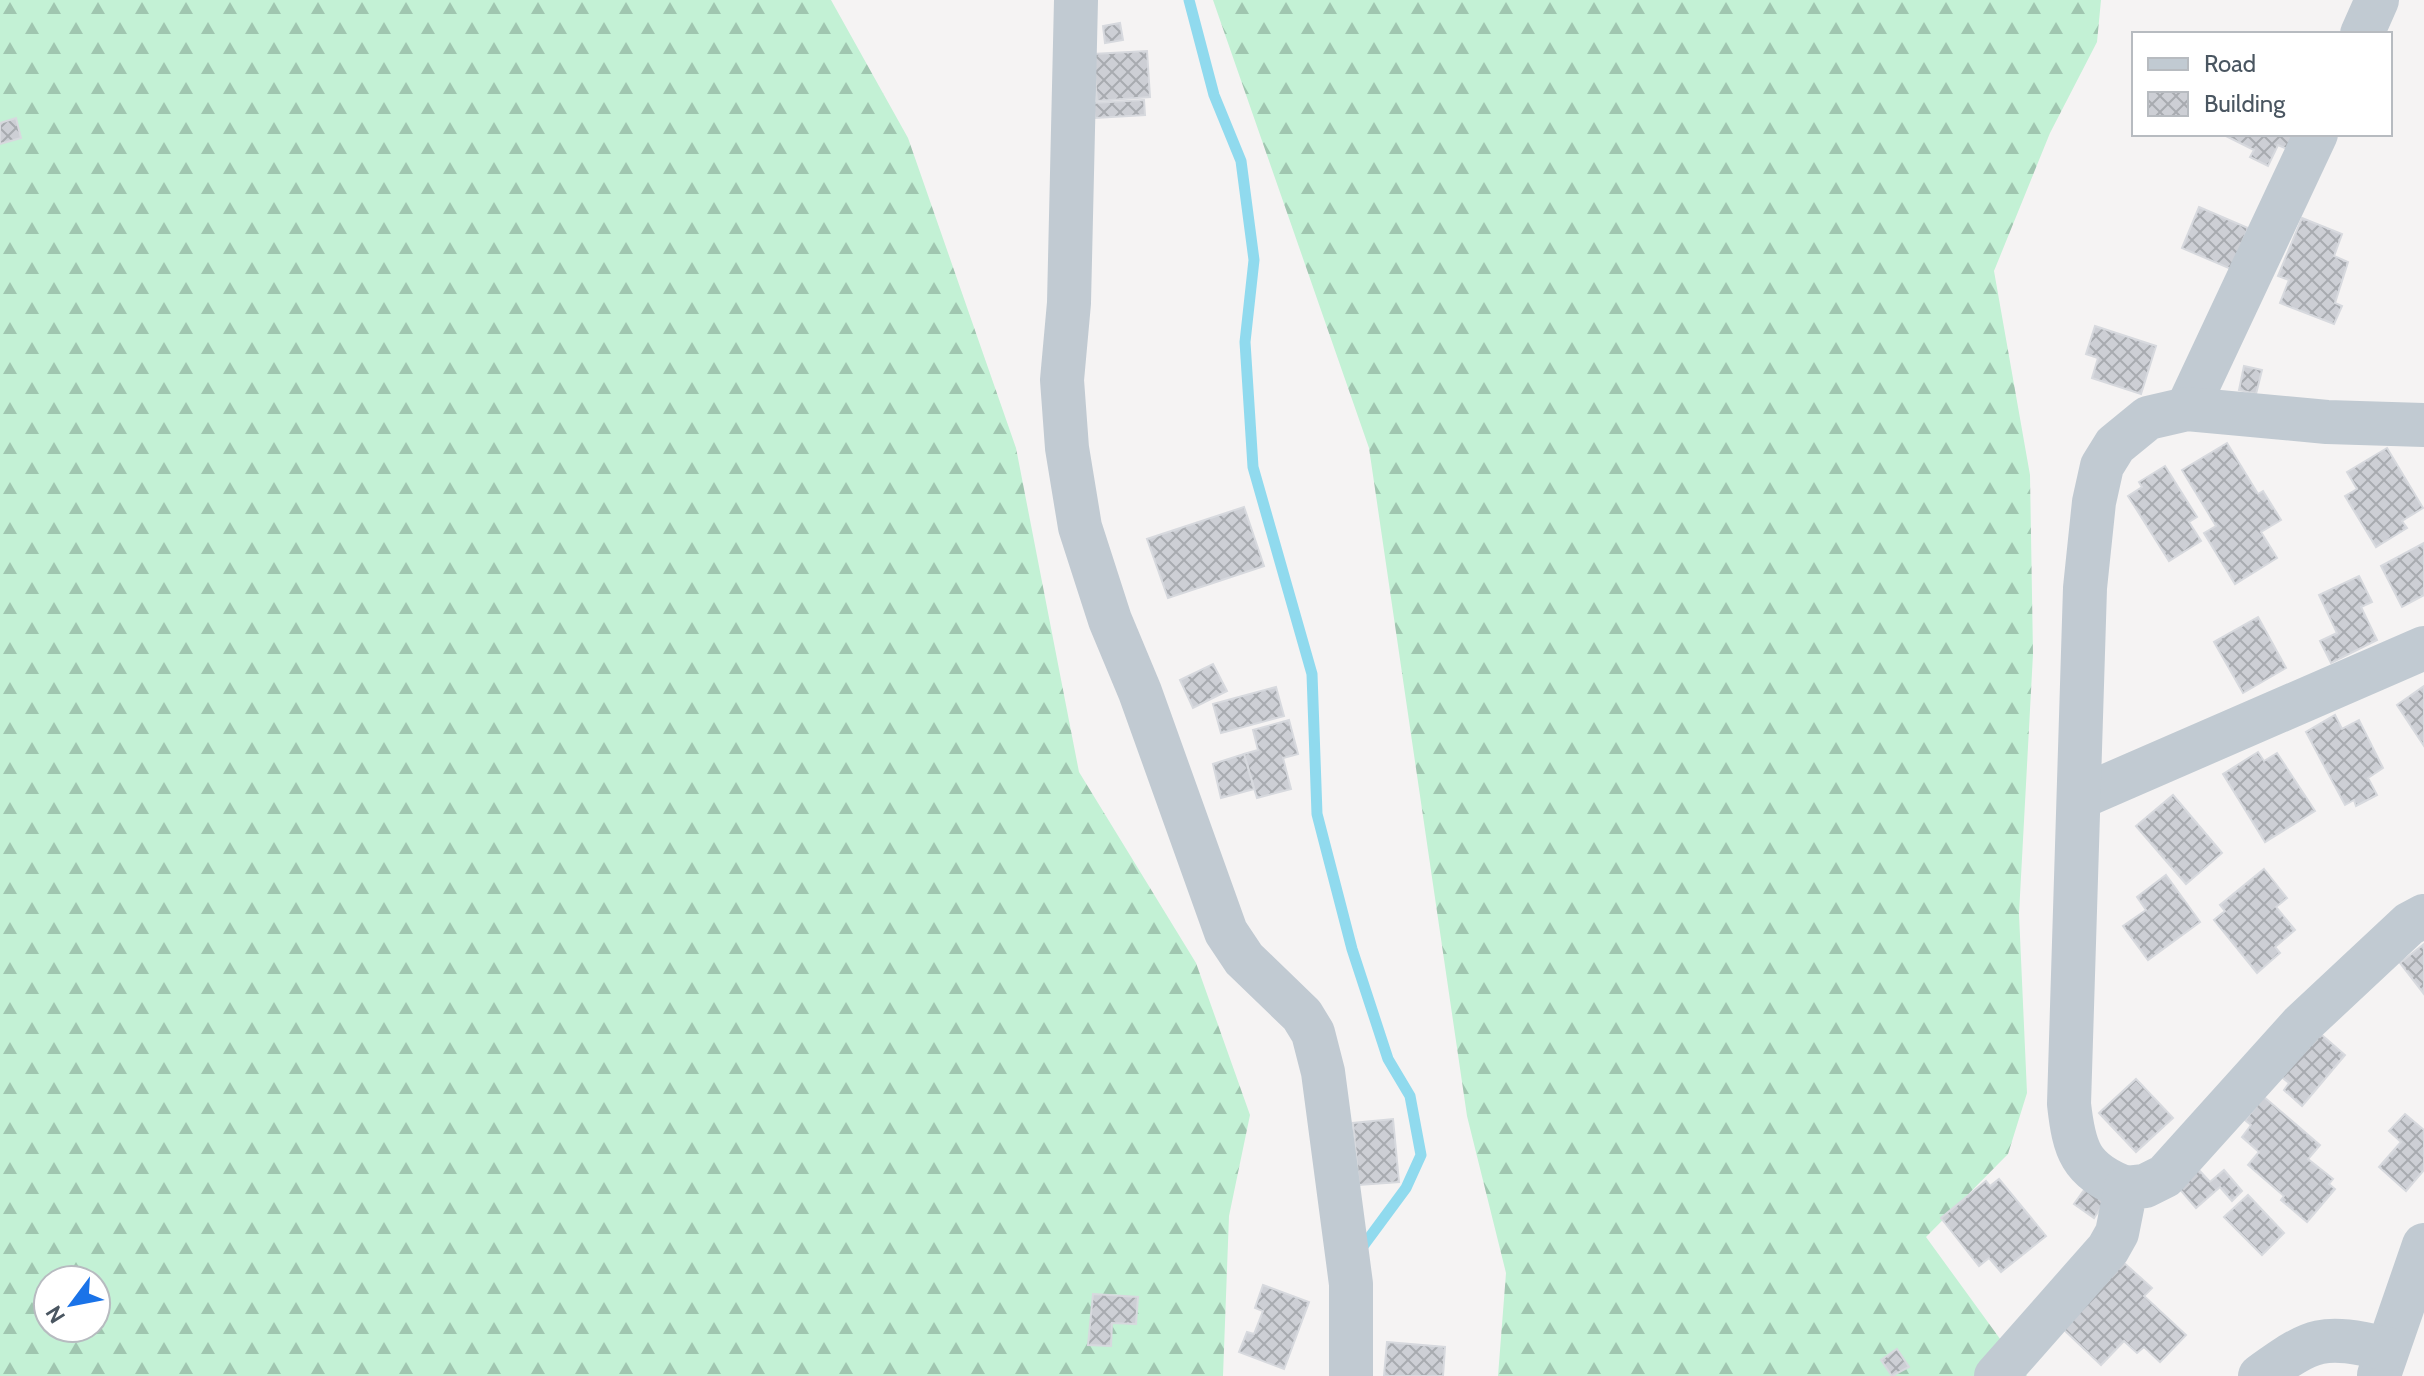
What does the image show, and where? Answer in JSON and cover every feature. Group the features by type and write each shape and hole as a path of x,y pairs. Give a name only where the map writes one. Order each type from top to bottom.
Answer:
{"street":[{"path":"1076,0 1069,303 1062,380 1067,448 1080,527 1110,620 1140,692 1226,932 1244,959 1302,1015 1313,1033 1323,1072 1351,1284 1351,1376"},
{"path":"2363,32 2377,0"},
{"path":"2187,409 2315,136"},
{"path":"2424,425 2327,422 2187,409 2148,418 2115,445 2102,466 2094,502 2085,588 2081,797 2073,908 2069,1104 2072,1134 2082,1161 2105,1180 2126,1188 2145,1186 2165,1176 2302,1024 2409,924 2424,916"},
{"path":"2081,797 2424,648"},
{"path":"1996,1376 2108,1249 2117,1233 2126,1188"},
{"path":"2260,1376 2308,1343 2332,1339 2383,1363 2424,1245"}],"green space":[{"path":"0,0 831,0 908,138 1016,448 1079,772 1196,963 1250,1115 1229,1216 1223,1376 0,1376"},
{"path":"1213,0 2101,0 2097,42 2050,133 1994,271 2030,475 2033,654 2019,914 2027,1093 2008,1154 1926,1237 2027,1376 1498,1376 1506,1273 1467,1116 1369,448"}],"building":[{"path":"1120,23 1123,40 1105,43 1103,26"},
{"path":"1147,51 1150,97 1097,101 1093,54"},
{"path":"1144,100 1145,115 1095,118 1093,103"},
{"path":"16,118 21,138 0,144 0,123"},
{"path":"2226,136 2293,136 2287,149 2278,145 2268,166 2250,157 2254,150"},
{"path":"2199,207 2248,228 2231,269 2182,248"},
{"path":"2302,218 2342,234 2334,256 2348,262 2335,303 2342,306 2334,324 2280,303 2289,280 2278,276"},
{"path":"2095,326 2156,346 2141,394 2092,378 2098,358 2086,354"},
{"path":"2244,366 2262,370 2256,394 2239,390"},
{"path":"2227,443 2258,494 2263,491 2281,520 2261,532 2277,558 2235,584 2204,533 2216,526 2182,470"},
{"path":"2387,448 2423,508 2402,521 2407,528 2376,547 2345,496 2357,489 2347,472"},
{"path":"2165,466 2197,517 2189,522 2201,541 2169,561 2128,496 2142,487 2139,482"},
{"path":"1244,507 1264,566 1168,598 1147,539"},
{"path":"2424,543 2424,595 2402,607 2381,566"},
{"path":"2359,576 2372,602 2361,607 2377,640 2331,663 2320,641 2337,633 2319,595"},
{"path":"2258,617 2286,668 2243,693 2214,642"},
{"path":"1213,664 1227,691 1193,708 1180,680"},
{"path":"2424,686 2424,746 2397,705"},
{"path":"1276,687 1284,716 1221,733 1213,704"},
{"path":"2335,715 2342,729 2359,720 2383,768 2368,778 2377,795 2356,806 2354,800 2345,805 2306,732"},
{"path":"1289,720 1298,754 1283,758 1291,789 1257,798 1244,754 1258,750 1253,730"},
{"path":"2258,752 2264,761 2277,753 2315,811 2265,842 2223,774"},
{"path":"1244,754 1254,789 1221,798 1213,764"},
{"path":"2173,795 2222,853 2186,884 2136,826"},
{"path":"2264,869 2287,898 2276,907 2295,930 2275,947 2280,953 2257,973 2214,920 2225,911 2220,905"},
{"path":"2166,875 2200,922 2148,960 2123,926 2146,910 2137,897"},
{"path":"2424,944 2424,994 2400,963"},
{"path":"2315,1029 2345,1055 2302,1106 2284,1090 2289,1083 2278,1074"},
{"path":"2136,1079 2173,1118 2136,1152 2099,1113"},
{"path":"2264,1097 2320,1145 2308,1159 2333,1179 2329,1184 2335,1189 2307,1222 2281,1200 2284,1196 2248,1165 2259,1152 2242,1137 2251,1125 2245,1120"},
{"path":"2405,1114 2424,1130 2424,1170 2406,1191 2379,1167 2401,1142 2389,1131"},
{"path":"1393,1119 1399,1182 1359,1185 1353,1123"},
{"path":"2198,1169 2210,1182 2224,1170 2242,1191 2232,1201 2220,1187 2196,1208 2177,1186"},
{"path":"1999,1179 2046,1236 2001,1272 1989,1258 1979,1266 1941,1218 1986,1181 1990,1186"},
{"path":"2087,1186 2106,1200 2094,1218 2074,1204"},
{"path":"2248,1195 2284,1233 2262,1255 2224,1217"},
{"path":"2123,1262 2152,1288 2144,1296 2186,1335 2160,1362 2144,1347 2137,1353 2124,1341 2101,1365 2061,1327"},
{"path":"1263,1285 1309,1302 1284,1369 1239,1352 1247,1332 1254,1334 1263,1311 1255,1308"},
{"path":"1093,1294 1138,1297 1136,1324 1112,1323 1111,1346 1088,1345"},
{"path":"1387,1342 1445,1347 1443,1376 1384,1376"},
{"path":"1897,1349 1909,1367 1892,1376 1881,1360"}],"waterway":[{"path":"1189,0 1214,95 1241,161 1254,260 1245,342 1253,467 1312,674 1317,814 1352,949 1388,1059 1410,1096 1421,1155 1406,1188 1358,1253"}]}
